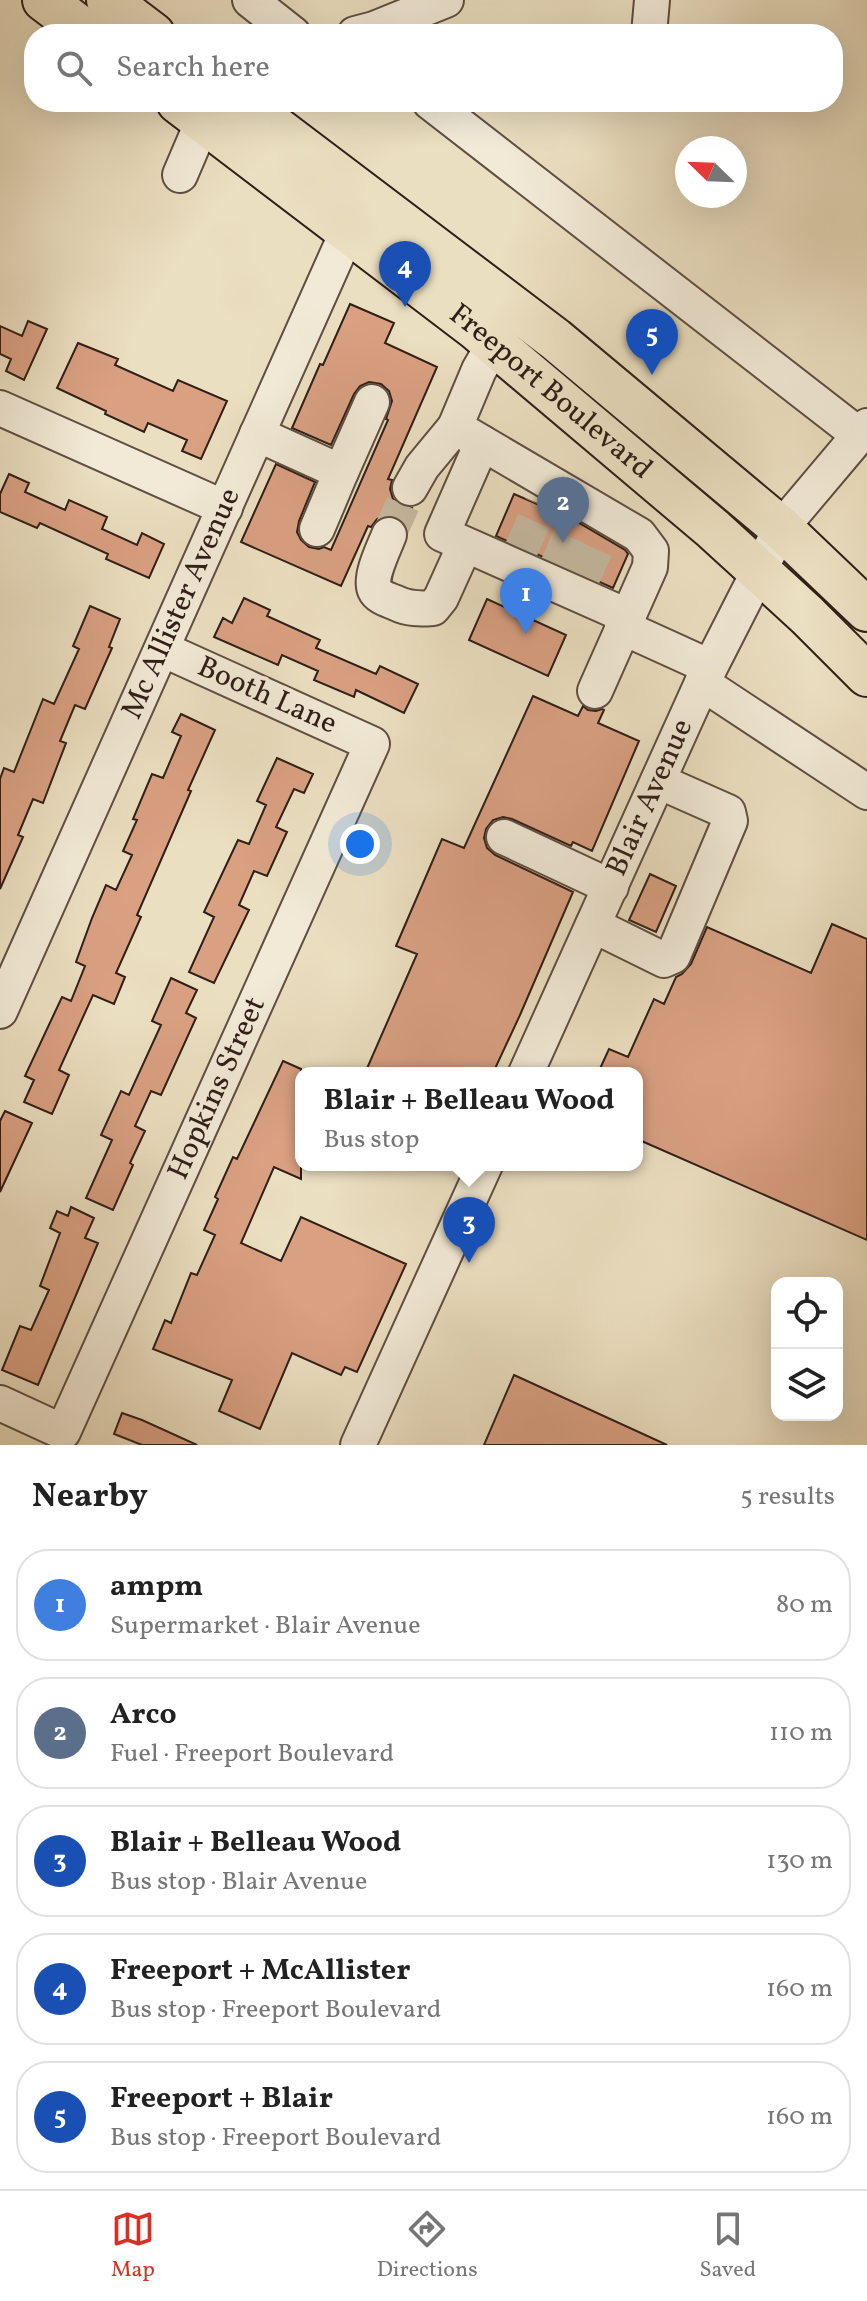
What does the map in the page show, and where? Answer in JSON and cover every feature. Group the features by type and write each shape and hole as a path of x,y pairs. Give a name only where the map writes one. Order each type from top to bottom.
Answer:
{"main road":[{"path":"44,0 90,24"},
{"name":"Freeport Boulevard","path":"193,112 555,339 781,528 867,610"},
{"name":"Freeport Boulevard","path":"252,112 494,344 713,529 867,675"}],"street":[{"path":"250,0 280,24"},
{"path":"388,24 446,0"},
{"path":"650,24 652,0"},
{"path":"180,175 191,112"},
{"path":"443,112 863,430"},
{"name":"Mc Allister Avenue","path":"0,1011 356,212"},
{"path":"494,344 479,370 469,435 442,534 465,545 517,559 566,581 706,675 867,792"},
{"path":"317,529 372,402"},
{"path":"0,408 225,508"},
{"name":"Blair Avenue","path":"529,1067 706,675 781,528 863,430"},
{"path":"257,434 341,472"},
{"path":"410,488 422,467 469,435"},
{"path":"469,435 546,494 593,519 639,535 651,551 650,567 595,691"},
{"path":"389,535 374,579 375,590 382,597 402,606 421,609 433,608 441,598 465,545"},
{"name":"Booth Lane","path":"162,649 372,744"},
{"name":"Hopkins Street","path":"0,1403 63,1432 372,744"},
{"path":"593,925 664,960 673,956 730,821 728,812 658,781"},
{"path":"504,837 611,887"},
{"path":"358,1445 482,1171"}],"building":[{"path":"350,304 394,323 385,343 437,367 388,479 392,480 390,489 393,499 401,506 412,508 405,523 387,515 368,526 341,586 241,542 276,464 315,482 297,532 309,547 331,550 388,420 392,401 389,391 381,384 369,382 360,386 331,445 292,428"},
{"path":"28,321 47,329 24,380 6,371 11,359 0,354 0,326 22,336"},
{"path":"78,343 118,359 115,365 173,391 178,380 227,401 201,459 182,451 187,440 148,423 144,432 57,388"},
{"path":"9,474 29,483 25,492 65,510 69,500 107,517 102,529 137,545 142,533 164,544 149,578 106,559 108,554 40,523 37,528 0,512 0,494"},
{"path":"514,494 574,520 625,550 628,554 613,588 496,536"},
{"path":"244,598 270,610 267,616 320,640 316,648 376,674 380,666 418,684 404,713 356,690 354,697 314,680 318,671 282,655 278,665 214,637 223,618 232,623"},
{"path":"487,599 566,635 548,676 469,640"},
{"path":"90,606 120,619 109,647 112,648 85,709 75,705 60,741 66,743 43,803 33,799 18,835 23,837 0,889 0,779 4,768 14,772 43,699 54,704 79,649 73,646"},
{"path":"533,696 578,716 583,706 588,710 602,709 598,723 639,741 592,851 573,842 571,846 503,817 493,820 486,829 484,838 487,848 495,855 573,892 496,1067 368,1067 417,954 396,946 442,839 464,848"},
{"path":"181,714 215,730 137,915 141,917 116,973 125,977 114,1004 93,995 59,1070 69,1075 52,1114 24,1102 34,1080 25,1076 62,997 71,1001 85,966 76,962 92,918 106,885 116,890 132,855 123,851 137,820 133,819 152,774 163,778 181,736 172,732"},
{"path":"277,758 313,774 304,793 294,789 276,827 287,832 267,876 254,871 239,905 249,910 214,983 189,972 214,917 204,912 238,840 249,844 266,805 257,801"},
{"path":"650,874 676,886 656,932 629,920"},
{"path":"832,924 867,939 867,1240 643,1142 643,1067 601,1067 609,1049 628,1057 654,999 664,1004 676,977 691,964 707,927 811,973"},
{"path":"171,978 197,990 186,1013 196,1018 161,1095 151,1091 135,1126 145,1131 113,1210 86,1198 112,1140 101,1135 121,1091 129,1095 161,1025 152,1021"},
{"path":"283,1061 296,1067 295,1171 301,1171 301,1179 274,1167 241,1243 281,1261 301,1217 406,1264 357,1372 345,1367 341,1375 292,1353 260,1429 219,1411 232,1380 153,1349 165,1320 171,1323 191,1273 197,1275 215,1235 204,1230 233,1157 237,1159"},
{"path":"5,1111 32,1123 0,1192 0,1121"},
{"path":"71,1207 94,1218 85,1238 98,1243 38,1385 2,1370 20,1326 31,1330 49,1290 40,1286 60,1233 50,1228 57,1211 68,1216"},
{"path":"514,1375 667,1445 484,1445"},
{"path":"122,1413 197,1445 142,1445 114,1434"}],"tunnel":[{"path":"389,535 410,488"},
{"path":"520,552 541,505"},
{"path":"556,568 576,521"},
{"path":"582,580 603,533"}],"place":[{"name":"Freeport + McAllister","path":"405,307"},
{"name":"Freeport + Blair","path":"652,375"},
{"name":"Arco","path":"563,543"},
{"name":"ampm","path":"526,634"},
{"name":"Blair + Belleau Wood","path":"469,1263"}]}
